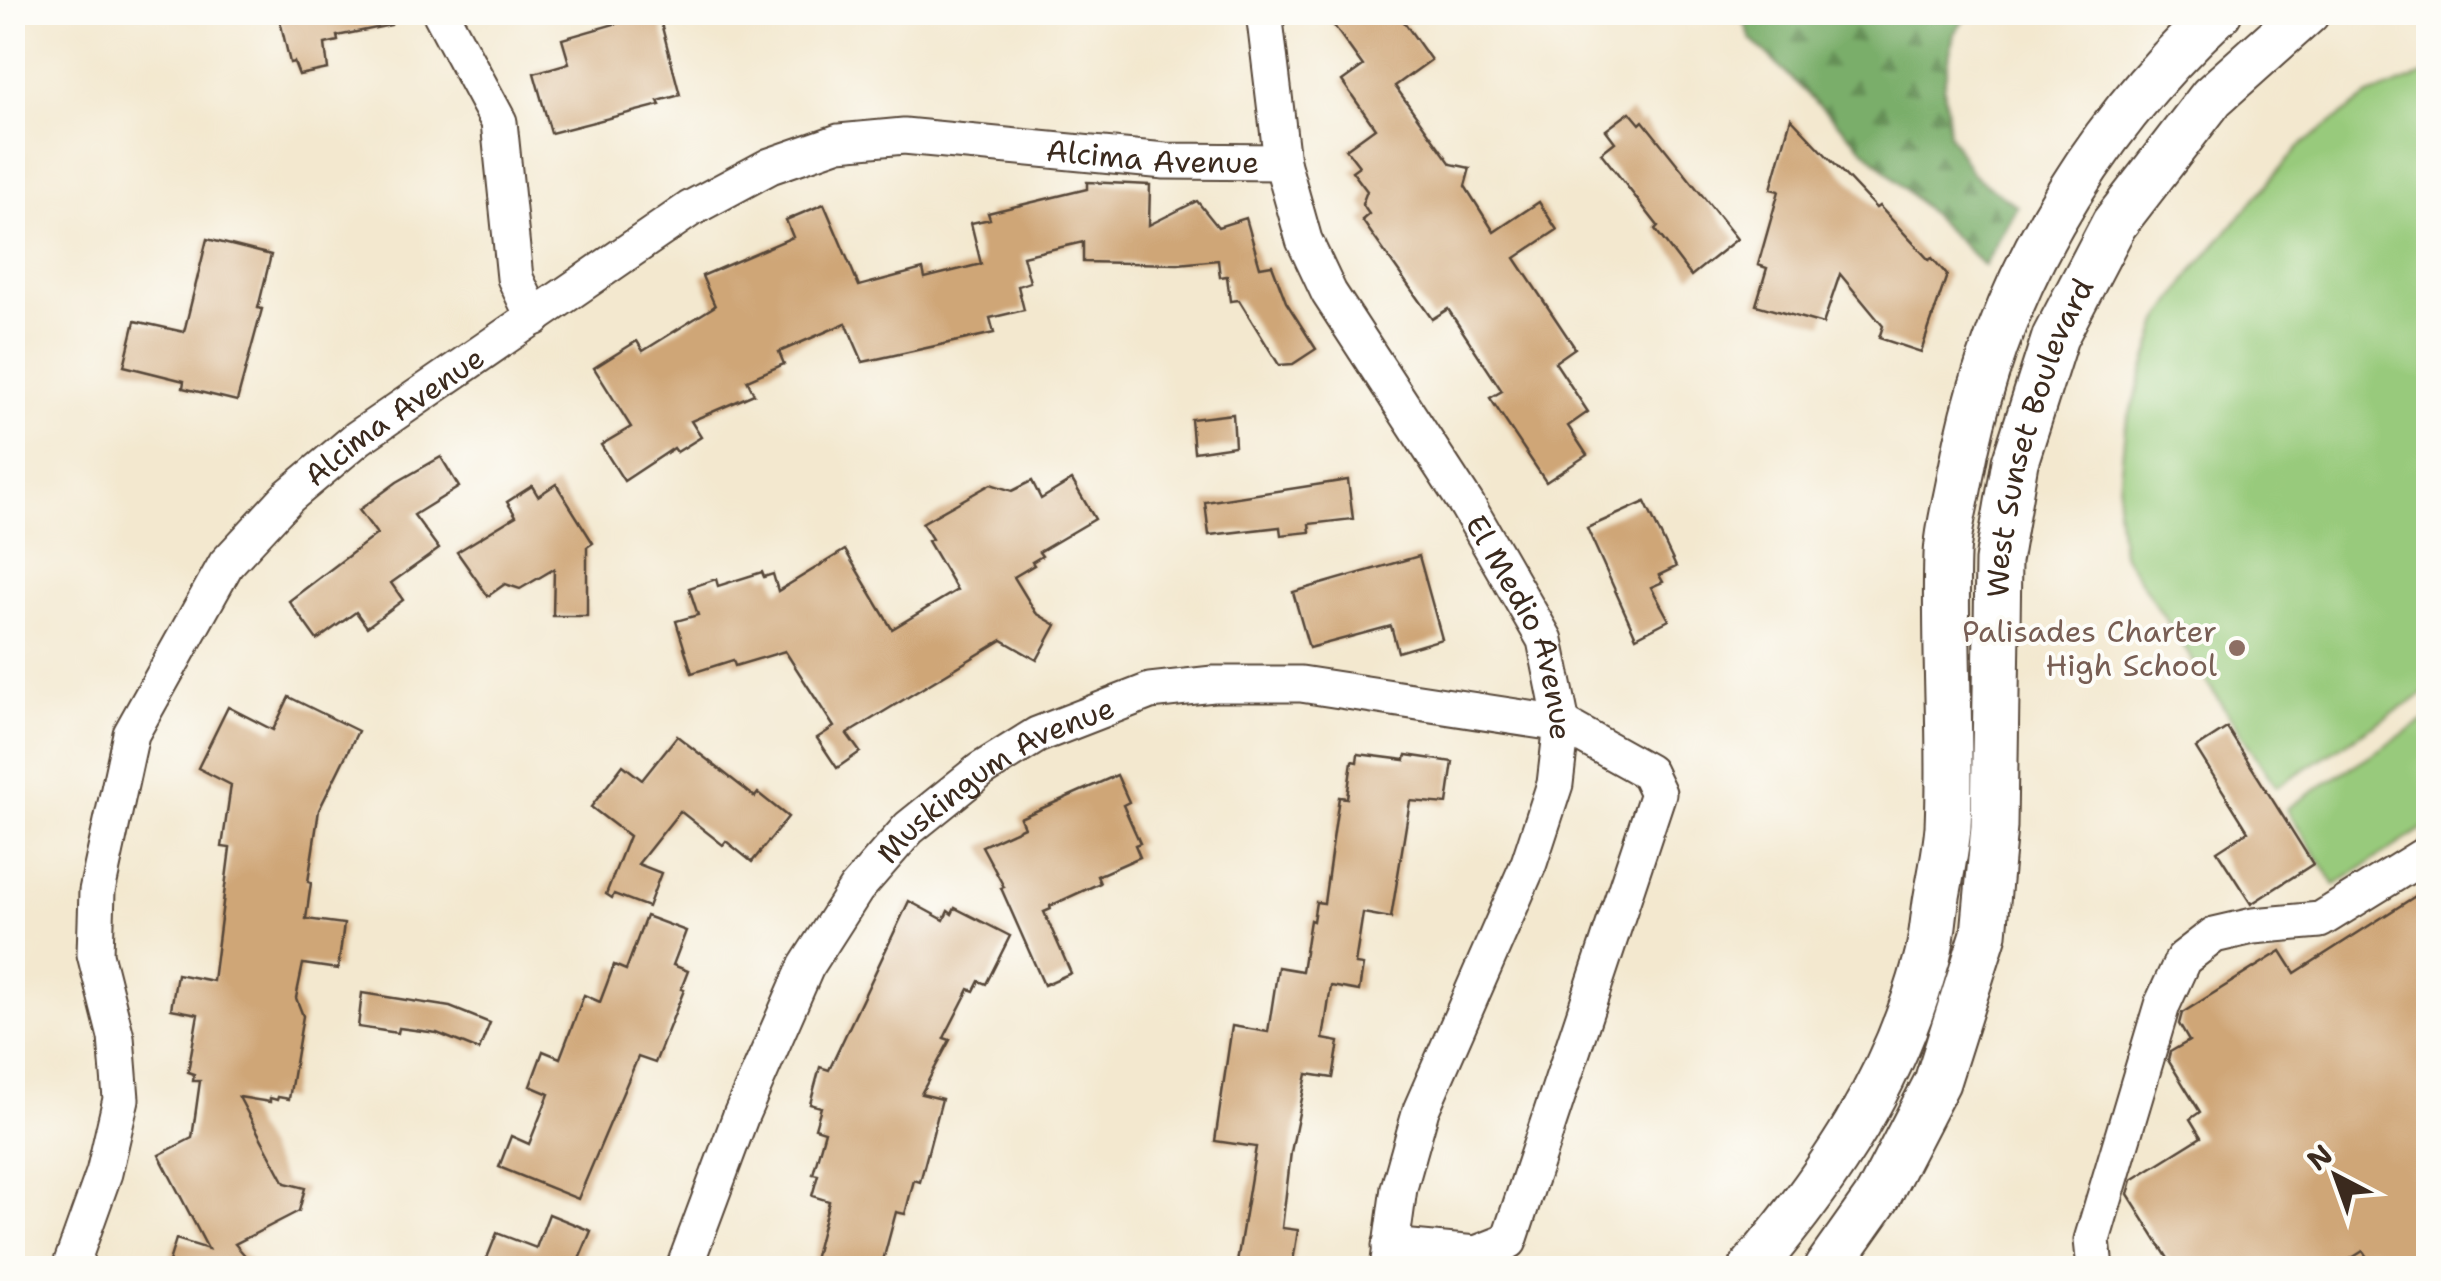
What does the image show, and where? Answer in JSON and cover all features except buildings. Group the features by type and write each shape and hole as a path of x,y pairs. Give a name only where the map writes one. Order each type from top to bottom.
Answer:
{"main road":[{"name":"West Sunset Boulevard","path":"1752,1268 1808,1202 1862,1117 1901,1038 1927,960 1948,830 1947,550 1969,432 1996,338 2026,268 2076,180 2120,117 2219,12"},
{"name":"West Sunset Boulevard","path":"1827,1268 1878,1196 1936,1082 1984,934 1994,827 1998,561 2015,462 2054,337 2114,224 2212,96 2307,12"}],"street":[{"path":"440,12 499,122 515,278 534,318"},
{"name":"El Medio Avenue","path":"1264,12 1282,162 1304,240 1329,293 1467,505 1545,640 1562,724 1556,784 1529,863 1421,1110 1398,1188 1389,1257"},
{"name":"Alcima Avenue","path":"70,1268 104,1173 120,1098 116,1037 94,954 97,891 131,734 226,564 289,496 358,438 690,209 770,166 839,142 904,136 1165,160 1282,162"},
{"name":"Muskingum Avenue","path":"684,1268 741,1115 806,968 856,890 910,828 981,770 1037,736 1150,691 1213,684 1302,684 1562,724"},
{"path":"1389,1257 1476,1254 1509,1241 1658,793 1648,772 1562,724"},
{"path":"2095,1268 2092,1240 2162,1005 2182,959 2214,935 2253,926 2320,920 2428,853"}],"green space":[{"path":"1741,13 1970,13 1954,33 1944,85 1949,134 1972,174 2017,206 1984,266 1751,39"},
{"path":"2428,73 2428,691 2276,787 2122,553 2117,508 2125,429 2159,322 2193,271 2299,147 2368,96"},
{"path":"2428,718 2428,825 2335,885 2286,809"}],"place":[{"name":"Palisades Charter High School","path":"2237,648"}]}
